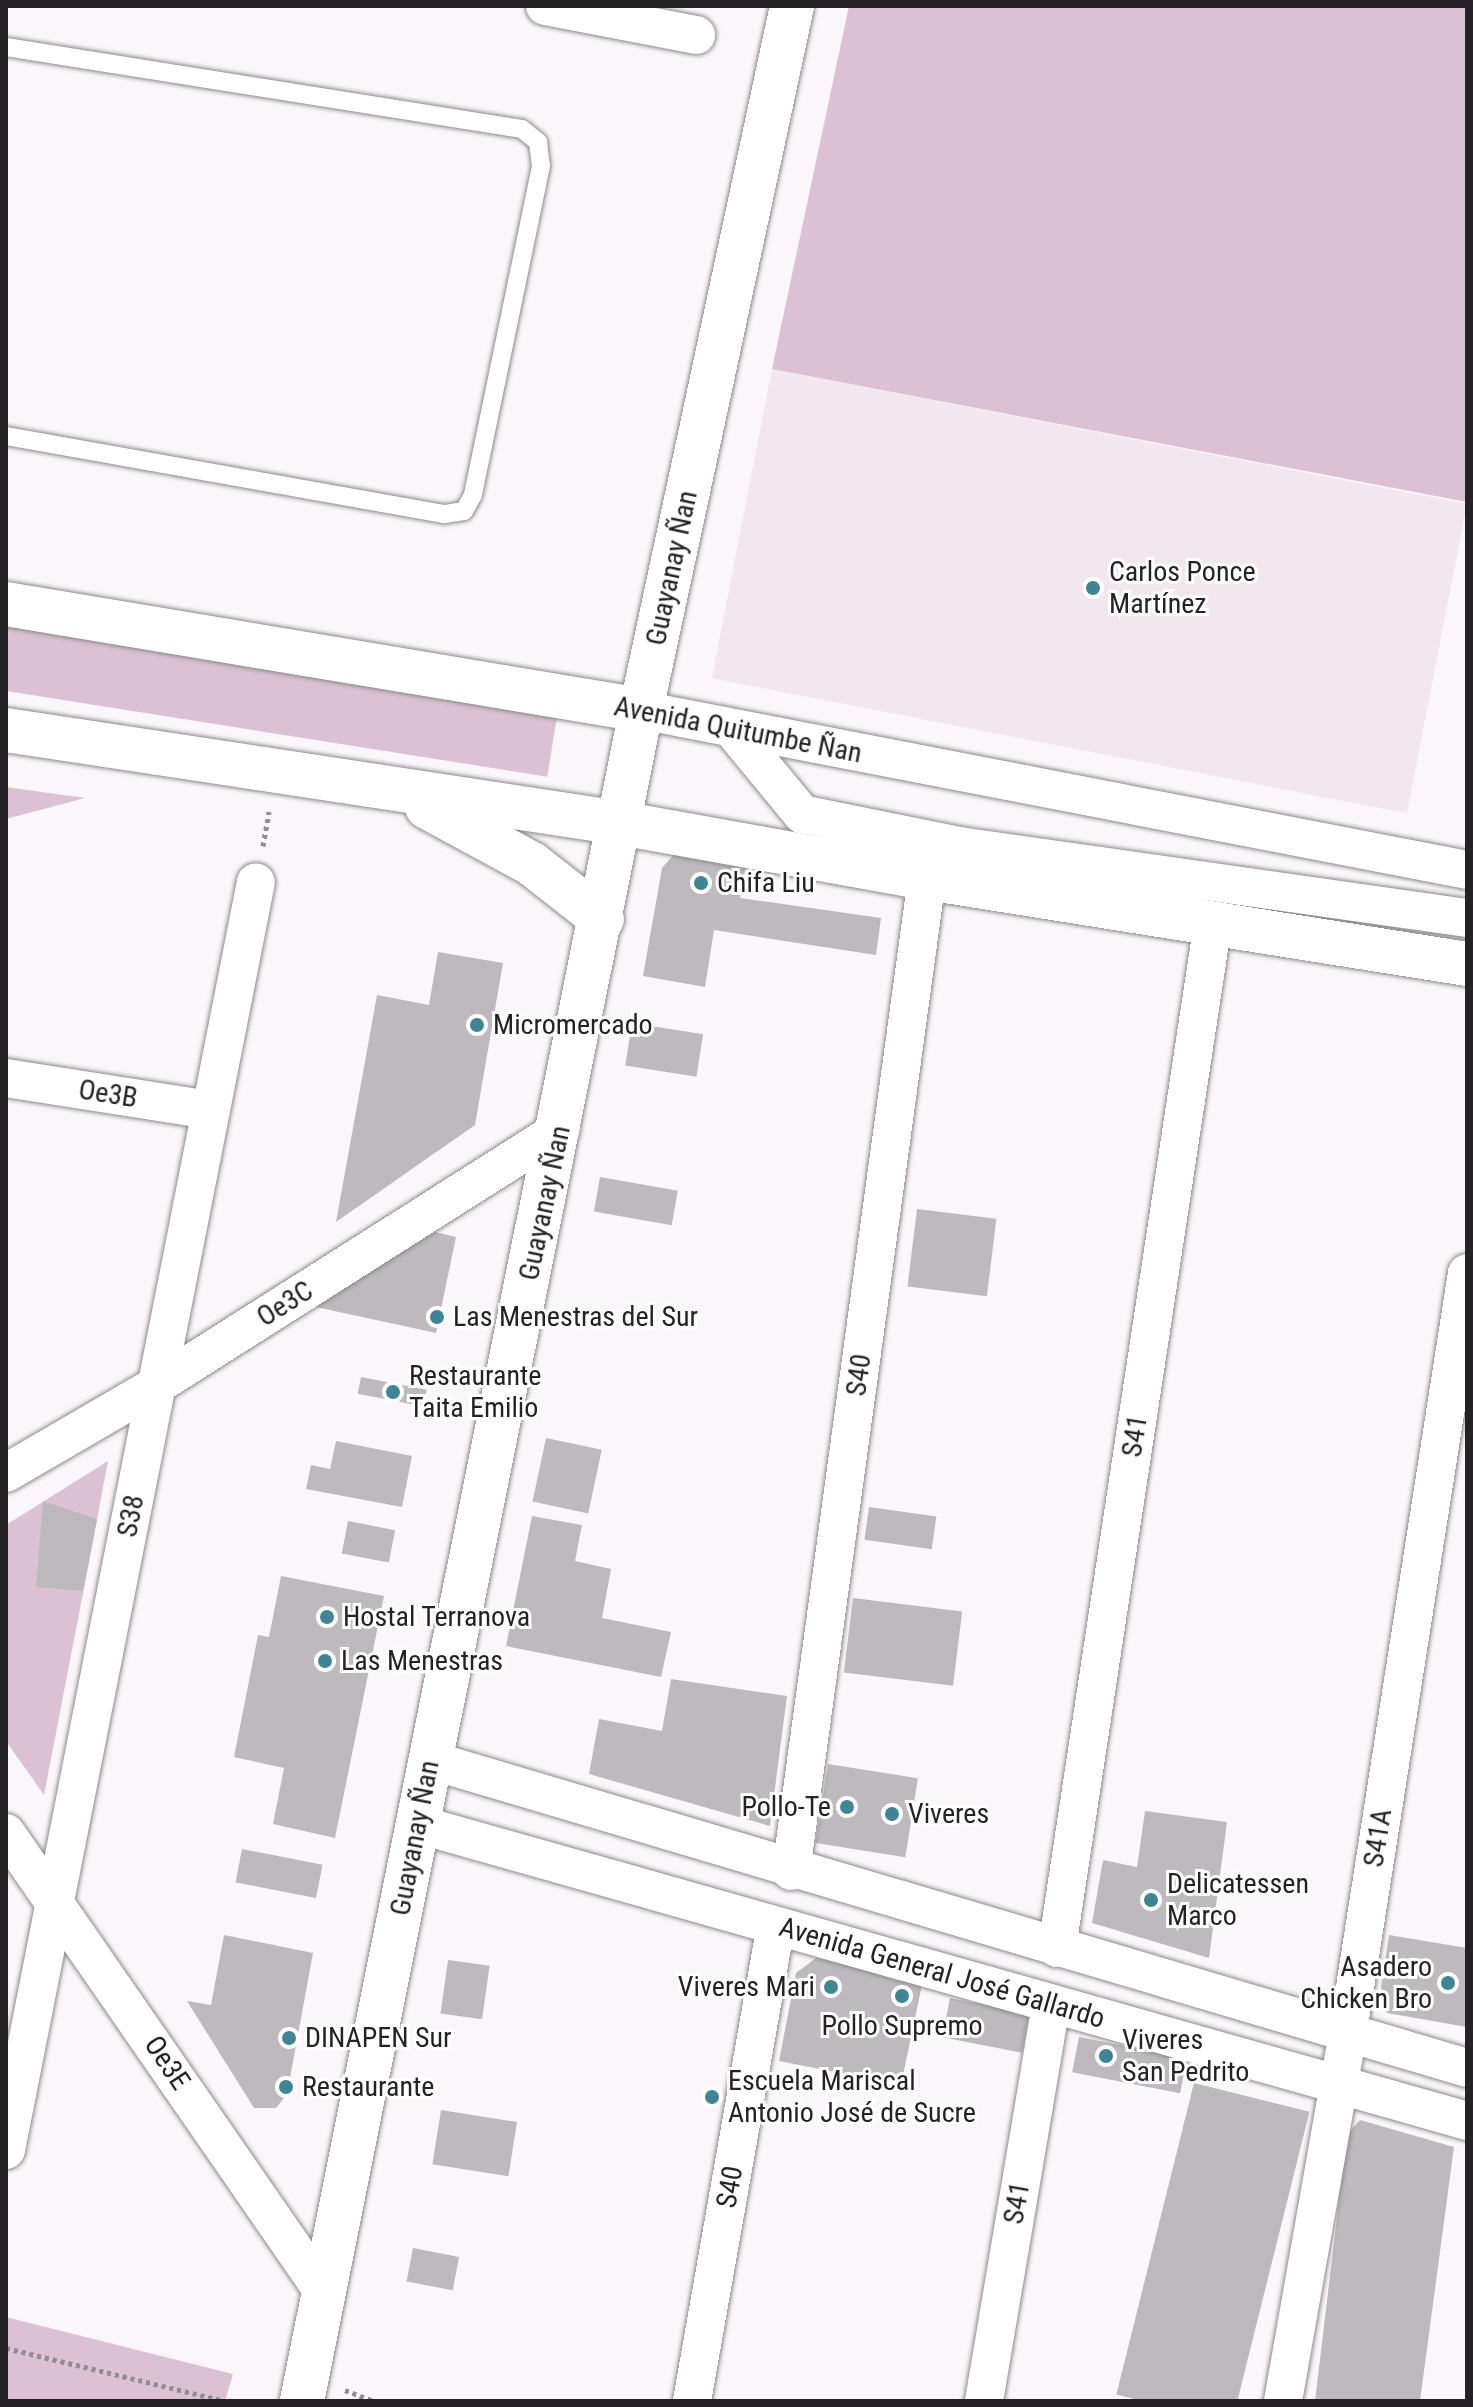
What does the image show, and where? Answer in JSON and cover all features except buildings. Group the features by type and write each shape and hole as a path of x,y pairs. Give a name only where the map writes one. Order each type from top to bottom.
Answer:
{"main road":[{"name":"Guayanay Ñan","path":"302,2401 430,1760 561,1129 641,710 792,6"},
{"name":"Avenida Quitumbe Ñan","path":"6,604 641,710"},
{"path":"6,730 397,792 620,823 927,878 1467,964"},
{"path":"397,792 532,864 602,919"}],"street":[{"path":"545,6 610,11 696,35"},
{"name":"Avenida Quitumbe Ñan","path":"641,710 1467,870"},
{"path":"731,728 802,814 959,846 1467,918"},
{"name":"S40","path":"791,1871 927,878"},
{"name":"S38","path":"6,2150 256,882"},
{"name":"S41","path":"1057,1948 1213,923"},
{"name":"Oe3B","path":"6,1078 211,1110"},
{"name":"Oe3C","path":"6,1473 157,1385 561,1129"},
{"name":"S41A","path":"1283,2401 1348,2032 1467,1273"},
{"name":"Avenida General José Gallardo","path":"430,1760 791,1871 1467,2068"},
{"name":"Avenida General José Gallardo","path":"417,1824 1467,2121"},
{"name":"Oe3E","path":"6,1833 55,1899 325,2294"},
{"name":"S40","path":"692,2401 776,1926"},
{"name":"S41","path":"984,2401 1051,2004"}],"lane":[{"path":"6,47 522,129 538,142 541,166 473,495 464,511 444,514 6,436"}],"path":[{"path":"256,882 275,773"},
{"path":"6,2348 225,2401"}],"shaded area":[{"path":"849,6 1467,6 1467,502 772,369"},
{"name":"Carlos Ponce Martínez","path":"772,369 1467,504 1407,813 712,678"},
{"path":"6,615 559,703 547,777 6,691"},
{"path":"6,787 85,798 6,819"},
{"path":"108,1461 44,1795 6,1741 6,1525"},
{"path":"6,2317 233,2374 225,2401 6,2401"}],"place":[{"name":"Carlos Ponce Martínez","path":"1093,588"},
{"name":"Chifa Liu","path":"701,883"},
{"name":"Micromercado","path":"477,1025"},
{"name":"Las Menestras del Sur","path":"437,1317"},
{"name":"Restaurante Taita Emilio","path":"393,1392"},
{"name":"Hostal Terranova","path":"327,1617"},
{"name":"Las Menestras","path":"325,1661"},
{"name":"Pollo-Te","path":"847,1807"},
{"name":"Viveres","path":"892,1814"},
{"name":"Delicatessen Marco","path":"1151,1900"},
{"name":"Asadero Chicken Bro","path":"1448,1983"},
{"name":"Viveres Mari","path":"831,1987"},
{"name":"Pollo Supremo","path":"902,1996"},
{"name":"DINAPEN Sur","path":"289,2038"},
{"name":"Viveres San Pedrito","path":"1106,2056"},
{"name":"Restaurante","path":"286,2087"},
{"name":"Escuela Mariscal Antonio José de Sucre","path":"712,2097"}]}
